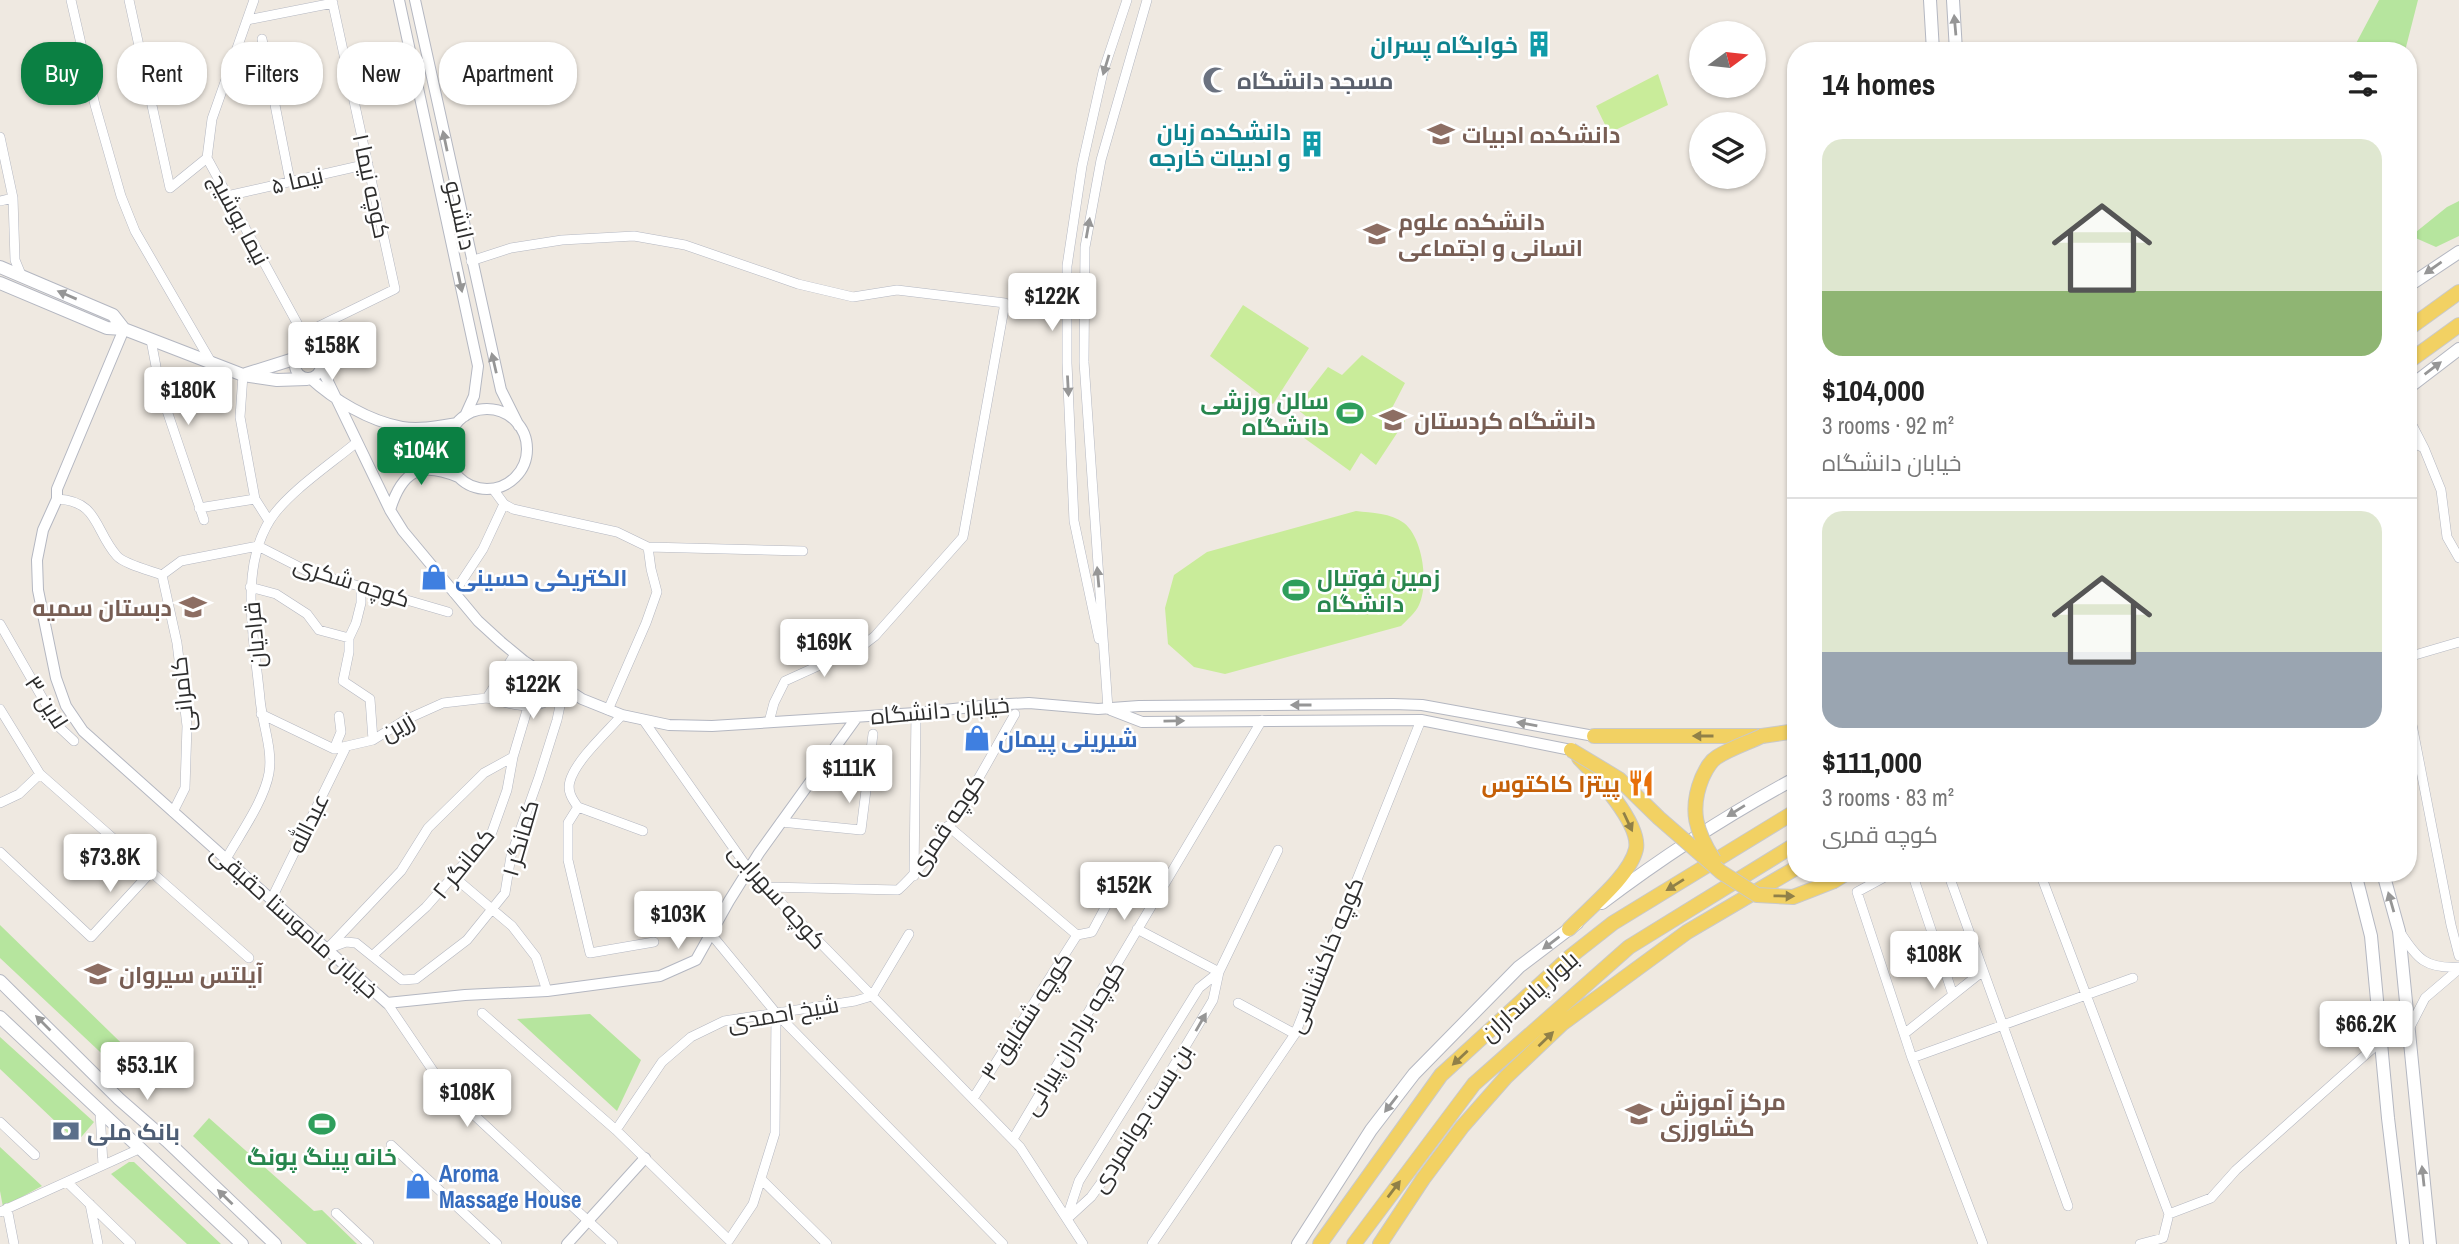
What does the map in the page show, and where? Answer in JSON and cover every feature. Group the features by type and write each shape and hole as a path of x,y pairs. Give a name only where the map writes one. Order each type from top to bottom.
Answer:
{"main road":[{"path":"1930,0 1932,42"},
{"path":"1953,0 1955,42"},
{"path":"2417,280 2459,252"},
{"path":"0,267 113,315 124,329"},
{"path":"0,283 107,328 124,329 243,375 277,380 308,378"},
{"path":"2417,322 2459,292"},
{"path":"2417,355 2459,325"},
{"path":"2417,381 2459,349"},
{"path":"243,375 303,355"},
{"path":"1594,736 1762,736 1787,732"},
{"path":"1721,872 1705,846 1695,818 1695,795 1708,765 1717,757 1762,736"},
{"path":"1571,750 1619,779 1721,872 1757,895 1793,897 1829,882"},
{"path":"1569,929 1628,868 1637,847 1630,823 1610,791 1571,750"},
{"path":"1298,1244 1371,1130 1415,1074 1519,967 1661,859 1746,805 1787,783"},
{"name":"بلوار پاسداران","path":"1320,1244 1441,1075 1571,956 1613,923 1787,817"},
{"name":"بلوار پاسداران","path":"1354,1244 1474,1084 1629,947 1787,850"},
{"path":"1380,1244 1462,1126 1506,1077 1563,1023 1687,932 1787,873"},
{"path":"2358,882 2371,936 2403,1244"},
{"path":"2385,882 2399,931 2430,1244"},
{"path":"1597,975 1611,989"},
{"path":"0,981 119,1099 275,1244"},
{"path":"0,1017 242,1244"}],"street":[{"path":"71,0 95,105 121,196 135,231 211,362"},
{"path":"129,0 170,188 207,158"},
{"name":"نیما یوشیج","path":"254,0 212,119 207,158 303,334 303,355"},
{"name":"دانشجو","path":"399,0 478,366 474,396 461,419"},
{"name":"دانشجو","path":"415,0 500,390 519,426"},
{"path":"1107,670 1074,522 1067,363 1067,265 1082,166 1103,72 1127,0"},
{"path":"1108,709 1084,362 1085,247 1101,160 1147,0"},
{"path":"247,20 333,2"},
{"name":"کوچه نیما ۱","path":"303,334 395,289 333,2"},
{"path":"262,38 290,181"},
{"path":"0,137 13,198 15,260 22,277"},
{"name":"نیما ۵","path":"227,196 368,164"},
{"path":"0,201 13,198"},
{"path":"471,261 511,248 562,240 634,236 685,245 798,284 853,297 897,290 1005,303 963,537 875,636 862,646 785,681 774,703 769,722"},
{"name":"خیابان ماموستا حقیقی","path":"124,329 57,489 57,499 43,530 37,560 38,590 56,678 66,706 83,731 387,1003"},
{"path":"151,340 161,393 204,520"},
{"path":"303,355 320,360 321,367 319,373 308,378 300,376 295,364 303,355"},
{"path":"1067,363 1084,362"},
{"name":"خیابان دانشگاه","path":"321,367 390,510 403,531 478,621 515,654 582,699 622,715 669,726 712,726 1029,703 1108,709 1139,706 1422,705 1594,736"},
{"path":"243,375 240,417 255,499 269,521"},
{"name":"خیابان دانشگاه","path":"308,378 337,401"},
{"path":"337,401 401,427 422,428 461,419 477,411 500,411 511,417 526,438 524,465 517,477 506,485 480,489 438,468 419,470 405,478 396,491 390,510"},
{"path":"458,477 448,456 451,433 461,419"},
{"path":"2417,434 2441,490 2447,537 2459,558"},
{"name":"قرادیان","path":"226,859 268,778 270,754 261,714 250,587 258,546 269,521 288,499 357,442"},
{"path":"2417,445 2424,448"},
{"path":"493,489 504,504 513,509 617,532 648,547 803,551"},
{"path":"57,499 72,500 85,506 118,558 162,575 181,561 258,546"},
{"path":"199,508 255,499"},
{"path":"454,593 483,549 504,504"},
{"name":"کوچه شکری","path":"258,546 307,571 448,612"},
{"path":"608,709 646,624 657,592 648,547"},
{"name":"کامرانی","path":"162,575 177,643 187,726 186,788 173,812"},
{"path":"250,587 276,594 307,614 319,630 349,638"},
{"path":"360,588 358,613 349,638 343,681 370,699 373,740"},
{"name":"لاین ۳","path":"0,624 59,727 75,741"},
{"path":"2417,654 2459,642"},
{"path":"487,698 515,654"},
{"path":"528,707 552,701 564,687"},
{"name":"کمانگر ۱","path":"327,949 346,942 356,943 402,980 416,979 467,940 505,892 511,856 539,777 564,687"},
{"name":"زرین","path":"334,749 373,740 405,720 443,703 487,698 528,707"},
{"name":"کمانگر ۲","path":"372,956 426,907 492,832 507,790 513,757 528,707"},
{"path":"0,709 40,774 249,958"},
{"name":"خیابان دانشگاه","path":"1108,709 1142,722 1420,720 1571,750"},
{"path":"914,876 916,713"},
{"path":"261,714 334,749 341,732 340,716"},
{"name":"کوچه قمری","path":"767,887 898,890 914,876 948,826 1015,714"},
{"path":"622,715 575,769 569,783 570,796 578,807 643,831"},
{"path":"612,1244 444,1087 387,1003 547,991 660,976 696,960 749,870 857,717"},
{"name":"کوچه سهرابی","path":"643,720 749,870 1013,1139 1083,1244"},
{"name":"کوچه برادران پیرانی","path":"1013,1139 1262,720"},
{"name":"کوچه خاکشناسی","path":"1152,1244 1295,1034 1420,720"},
{"path":"781,822 861,830 873,734"},
{"name":"عبدالله","path":"271,900 346,747"},
{"path":"2417,750 2459,956"},
{"path":"327,949 401,871 428,828 484,773 513,757"},
{"path":"0,803 19,794 40,774"},
{"path":"578,807 568,823 568,860 590,953 654,942"},
{"name":"کوچه شقایق ۳","path":"948,826 1077,935 974,1097"},
{"name":"بن بست جوانمردی","path":"1067,1219 1091,1197 1117,1161 1213,1000 1219,972 1278,850"},
{"path":"0,852 92,937 151,872"},
{"path":"1077,935 1092,932 1125,872 1162,888"},
{"path":"454,877 512,926 536,957 547,991"},
{"path":"1875,882 1857,892 1912,1058 1983,1244"},
{"path":"1915,882 1953,995"},
{"path":"1951,882 2068,1206"},
{"path":"2044,882 2169,1214 2164,1238 2140,1244"},
{"path":"1137,929 1219,972"},
{"path":"2399,931 2425,963 2439,968 2459,968"},
{"path":"711,934 776,1013 1003,1244"},
{"path":"872,996 909,934"},
{"path":"2408,1031 2425,998 2459,968"},
{"path":"1904,1034 1983,971"},
{"name":"بن بست جوانمردی","path":"1067,1219 1079,1181 1199,988 1219,972"},
{"path":"1912,1058 2133,978"},
{"name":"شیخ احمدی","path":"616,1130 662,1062 691,1037 724,1021 872,996"},
{"path":"1238,1003 1295,1034"},
{"path":"482,1013 616,1130 730,1240 754,1204 775,1133 776,1013"},
{"path":"2169,1214 2211,1198 2236,1170 2381,1041"},
{"path":"100,1111 103,1165"},
{"path":"0,1122 34,1155"},
{"path":"391,1145 497,1244"},
{"path":"14,1244 3,1210 139,1149"},
{"path":"567,1244 645,1158"},
{"path":"761,1179 827,1244"},
{"path":"67,1182 131,1244"},
{"path":"90,1202 98,1244"},
{"path":"336,1213 369,1244"}],"green space":[{"path":"2379,0 2418,0 2407,42 2357,42"},
{"path":"1658,74 1668,105 1609,133 1596,106"},
{"path":"2459,201 2459,236 2436,247 2417,239 2417,231 2447,207"},
{"path":"1243,305 1309,348 1273,404 1210,356"},
{"name":"سالن ورزشی دانشگاه","path":"1362,355 1405,383 1392,408 1405,421 1376,465 1361,453 1350,471 1300,435 1308,418 1296,408 1328,367 1342,375"},
{"name":"زمین فوتبال دانشگاه","path":"1356,511 1393,517 1404,523 1416,539 1424,585 1419,605 1401,626 1225,674 1194,667 1168,644 1165,608 1174,575 1207,552"},
{"path":"0,925 149,1070 146,1076 131,1081 0,958"},
{"path":"590,1014 641,1060 617,1111 517,1019"},
{"path":"0,1037 94,1122 77,1142 0,1069"},
{"path":"209,1118 314,1211 322,1210 357,1244 307,1244 193,1136"},
{"path":"0,1147 42,1186 3,1207 0,1191"},
{"path":"129,1162 134,1162 221,1244 187,1244 111,1174"}],"place":[{"name":"خوابگاه پسران","path":"1539,44"},
{"name":"مسجد دانشگاه","path":"1216,80"},
{"name":"دانشکده ادبیات","path":"1441,134"},
{"name":"دانشکده زبان و ادبیات خارجه","path":"1312,144"},
{"name":"دانشکده علوم انسانی و اجتماعی","path":"1377,234"},
{"name":"سالن ورزشی دانشگاه","path":"1350,413"},
{"name":"دانشگاه کردستان","path":"1393,420"},
{"name":"الکتریکی حسینی","path":"434,577"},
{"name":"زمین فوتبال دانشگاه","path":"1296,590"},
{"name":"دبستان سمیه","path":"193,607"},
{"name":"شیرینی پیمان","path":"977,738"},
{"name":"پیتزا کاکتوس","path":"1641,783"},
{"name":"آیلتس سیروان","path":"98,974"},
{"name":"مرکز آموزش کشاورزی","path":"1639,1114"},
{"name":"خانه پینگ پونگ","path":"322,1124"},
{"name":"بانک ملی","path":"66,1131"},
{"name":"Aroma Massage House","path":"418,1186"}]}
